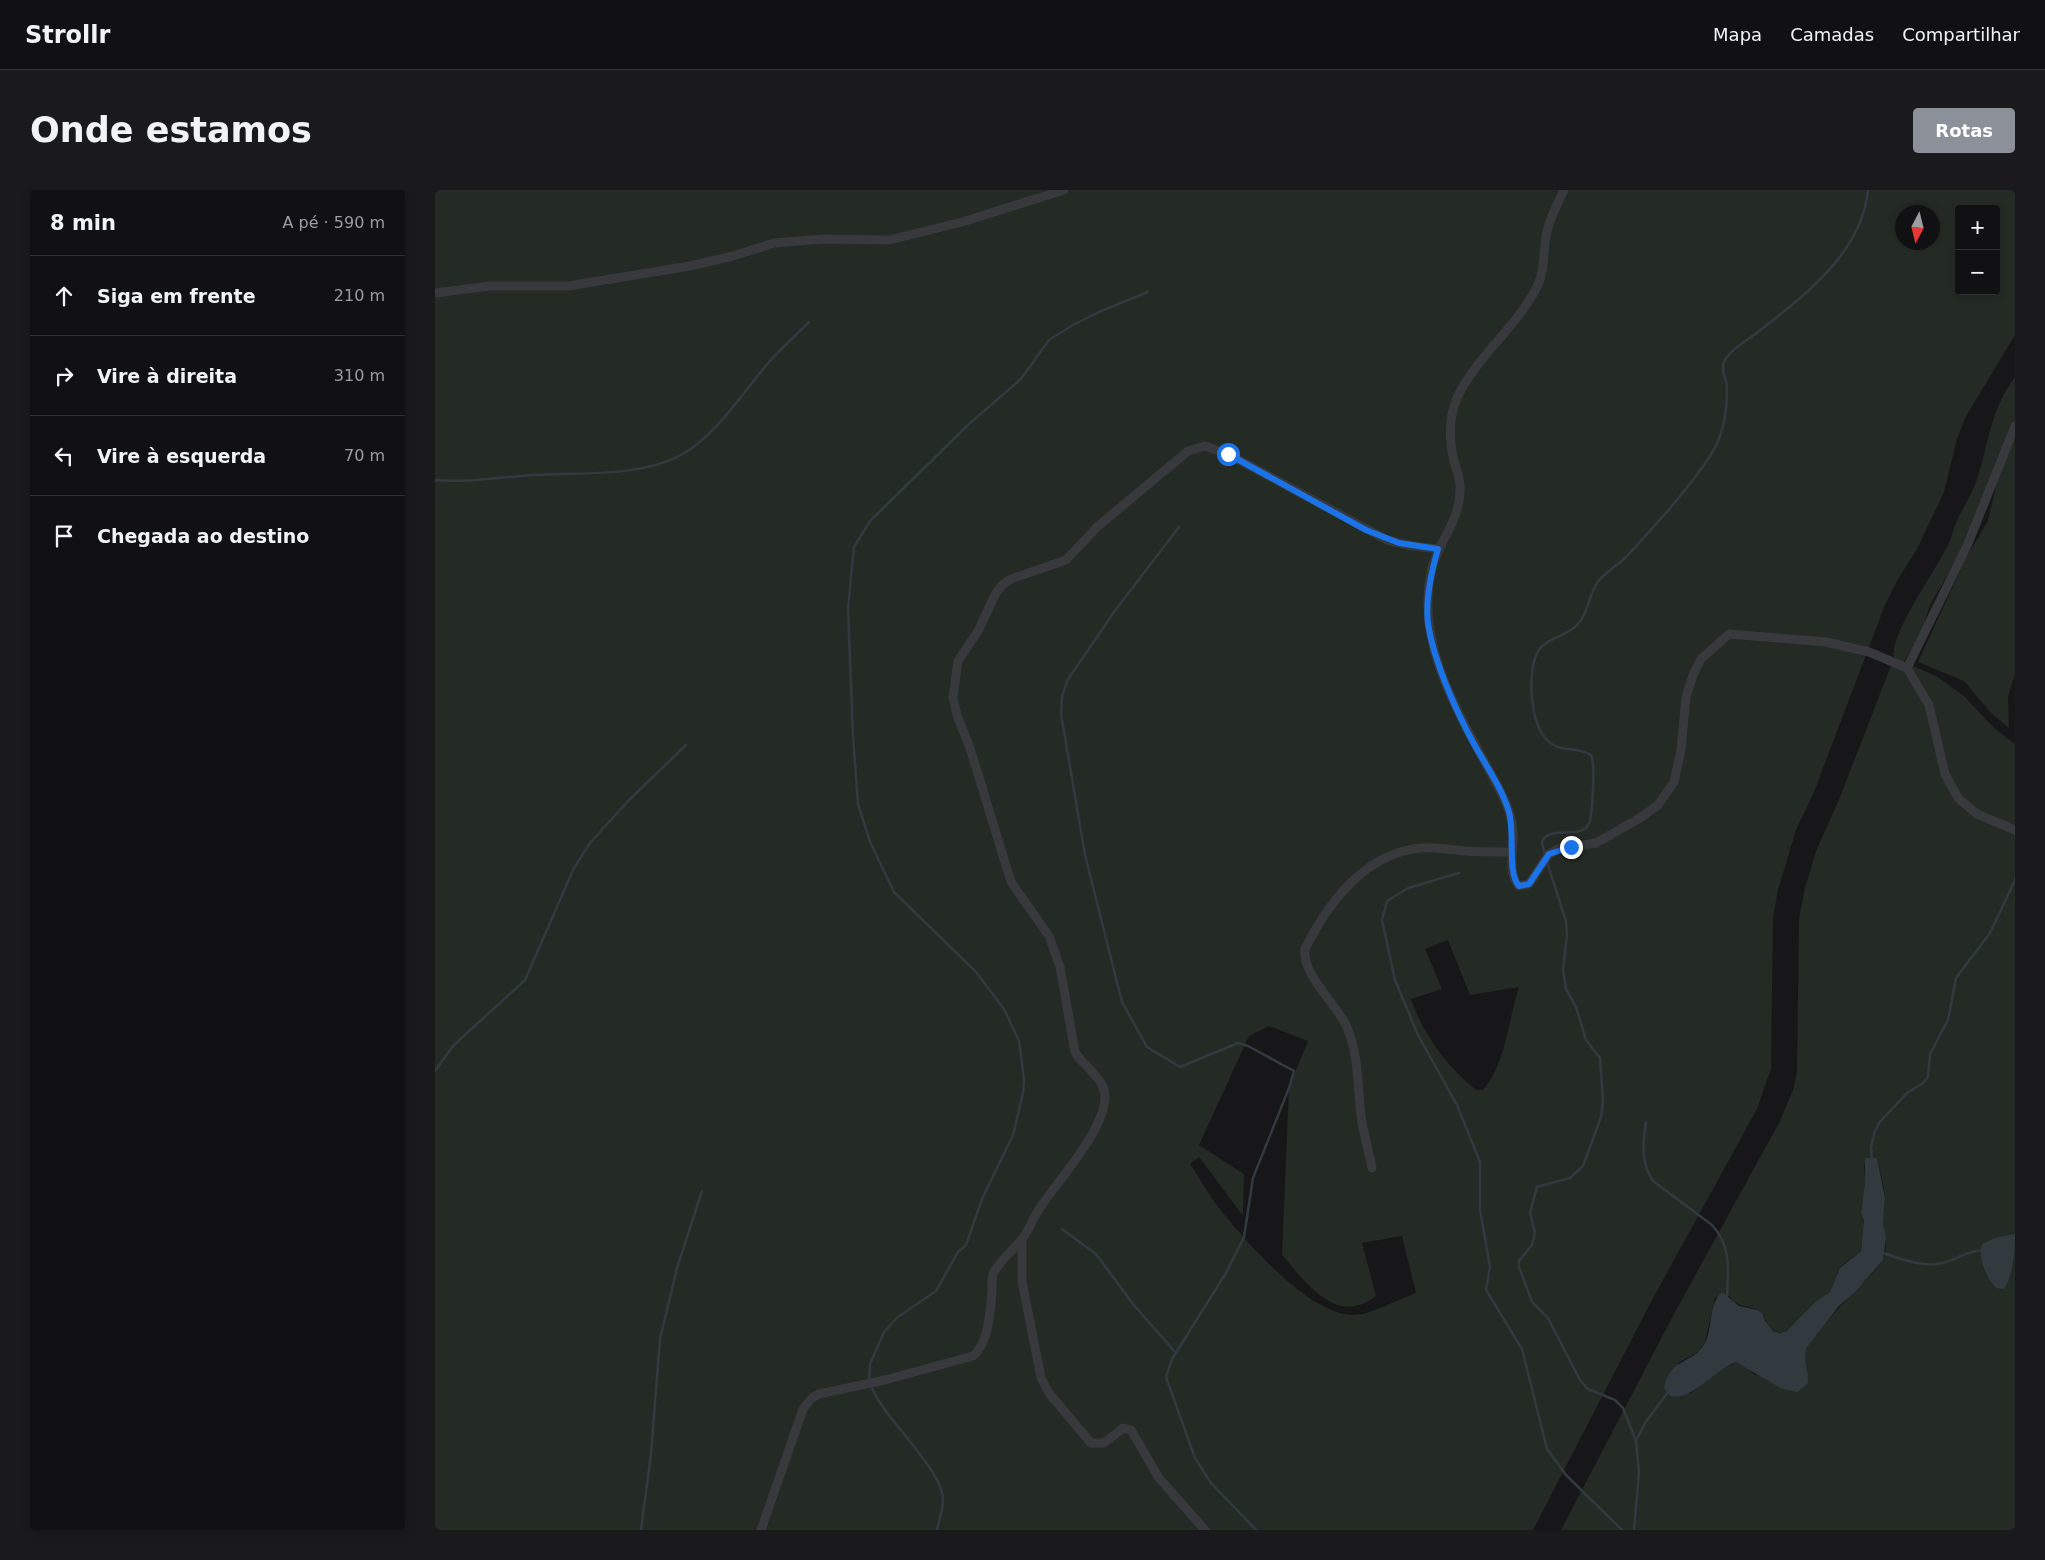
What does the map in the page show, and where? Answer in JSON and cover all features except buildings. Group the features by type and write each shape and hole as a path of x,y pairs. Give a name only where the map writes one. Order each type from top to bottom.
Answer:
{"street":[{"path":"435,293 490,286 568,286 586,284 699,264 774,243 823,239 889,240 962,222 1064,190"},
{"path":"1564,190 1550,220 1543,272 1537,288 1515,320 1469,378 1452,413 1451,439 1461,491 1455,520 1438,549 1429,591 1428,623 1443,674 1467,732 1509,811 1513,830 1514,881 1519,886 1523,886 1535,876 1549,854 1558,850 1596,842 1640,818 1658,805 1674,782 1681,750 1686,697 1693,675 1701,658 1729,634 1826,642 1869,652 1907,668 1929,705 1945,774 1958,798 1977,814 2015,830"},
{"path":"1907,668 1967,546 2015,426"},
{"path":"761,1530 806,1404 819,1394 885,1380 973,1356 981,1345 986,1330 993,1274 1022,1239 1042,1204 1088,1141 1102,1112 1105,1098 1099,1080 1081,1062 1075,1052 1060,967 1049,936 1011,882 970,748 954,707 958,661 978,631 995,593 1011,579 1066,560 1097,527 1146,485 1188,451 1205,446 1228,454 1387,540 1412,546 1438,549"},
{"path":"1372,1168 1362,1123 1355,1059 1350,1036 1336,1007 1309,972 1305,950 1341,892 1360,874 1389,857 1406,851 1431,848 1512,852"},
{"path":"1022,1239 1022,1281 1044,1385 1091,1443 1104,1443 1123,1428 1131,1430 1159,1478 1205,1530"}],"shaded area":[{"path":"435,190 2015,190 2015,335 1965,418 1957,439 1944,492 1917,549 1885,605 1814,792 1796,830 1778,890 1773,917 1771,1069 1757,1109 1652,1300 1533,1530 435,1530","holes":["1448,940 1470,995 1519,987 1502,1055 1497,1068 1483,1090 1476,1090 1437,1049 1422,1025 1411,999 1442,989 1425,949","1269,1026 1308,1041 1289,1087 1282,1255 1315,1291 1325,1299 1347,1307 1366,1303 1376,1296 1362,1243 1402,1236 1416,1293 1355,1315 1339,1313 1321,1305 1285,1279 1252,1247 1217,1205 1190,1164 1199,1157 1243,1216 1244,1174 1199,1145 1249,1036"]},
{"path":"2015,377 2015,421 2009,433 1983,515 1931,603 1923,626 1904,662 1936,676 1964,696 1994,728 2015,744 2015,1530 1561,1530 1675,1312 1779,1123 1793,1090 1797,1072 1799,919 1804,892 1816,851 1838,802 1894,658 1894,648 1898,635 1946,549 1958,518 1974,486 1996,413","holes":["1877,1158 1885,1195 1883,1223 1885,1252 1882,1261 1875,1270 1824,1324 1806,1350 1804,1359 1755,1375 1747,1367 1736,1362 1714,1374 1690,1394 1678,1363 1700,1351 1705,1342 1715,1297 1729,1296 1739,1305 1759,1311 1772,1329 1781,1332 1791,1328 1813,1304 1830,1292 1840,1268 1861,1251 1864,1220 1861,1213 1865,1182 1864,1164"]},
{"path":"2015,432 2015,673 2008,697 2009,728 1991,713 1964,681 1918,662 1965,560 1988,521 1999,474"},
{"path":"1865,1158 1877,1158 1885,1198 1883,1224 1886,1237 1883,1260 1856,1291 1838,1307 1807,1347 1805,1356 1808,1383 1798,1392 1782,1389 1736,1362 1694,1390 1678,1397 1670,1396 1664,1388 1667,1378 1676,1366 1695,1355 1705,1343 1715,1303 1722,1292 1739,1306 1762,1313 1765,1321 1773,1331 1780,1333 1787,1331 1815,1302 1830,1292 1840,1268 1861,1251 1864,1220 1861,1213 1865,1182"},
{"path":"2015,1234 2014,1256 2010,1277 2004,1289 1996,1288 1989,1279 1982,1262 1982,1244 1995,1238"}],"waterway":[{"path":"1545,857 1542,842 1546,837 1552,834 1580,831 1586,828 1590,822 1593,798 1593,768 1591,755 1586,752 1562,748 1551,743 1546,739 1536,721 1531,683 1532,671 1538,651 1546,643 1578,624 1584,615 1597,583 1648,534 1701,469 1715,448 1724,424 1727,385 1723,365 1726,358 1734,349 1794,303 1828,271 1843,253 1855,234 1863,213 1868,190"},
{"path":"869,1381 870,1364 884,1332 898,1317 936,1291 958,1252 966,1245 982,1199 1013,1135 1023,1093 1024,1079 1019,1041 1004,1009 976,972 894,892 870,842 858,804 853,737 848,608 854,547 870,521 969,424 1021,379 1049,340 1101,311 1148,292"},
{"path":"435,480 472,480 534,475 618,472 660,464 679,456 696,445 716,426 769,362 809,322"},
{"path":"1179,527 1114,612 1067,681 1062,697 1061,714 1085,855 1122,1002 1147,1047 1180,1067 1238,1043 1248,1046 1294,1071 1253,1178 1244,1237 1226,1273 1172,1359 1166,1377 1195,1458 1211,1483 1256,1530"},
{"path":"435,1071 453,1046 525,980 574,868 590,843 628,801 686,745"},
{"path":"1547,862 1566,921 1567,934 1563,970 1566,989 1576,1007 1586,1040 1600,1058 1603,1101 1601,1117 1583,1166 1570,1178 1537,1187 1530,1213 1535,1233 1532,1245 1519,1261 1519,1267 1532,1302 1548,1318 1580,1380 1588,1389 1615,1400 1623,1408 1636,1441 1639,1472 1634,1530"},
{"path":"1459,873 1408,888 1387,901 1382,920 1395,980 1418,1035 1457,1105 1480,1162 1480,1210 1490,1267 1486,1290 1522,1349 1547,1449 1566,1475 1622,1530"},
{"path":"1872,1160 1871,1147 1879,1123 1907,1093 1923,1083 1928,1077 1930,1054 1948,1020 1956,978 1990,933 2015,880"},
{"path":"1646,1122 1643,1152 1646,1166 1653,1181 1712,1225 1723,1242 1727,1259 1727,1297"},
{"path":"641,1530 651,1454 660,1339 677,1268 702,1191"},
{"path":"1062,1229 1096,1254 1133,1304 1176,1353"},
{"path":"1883,1253 1922,1264 1939,1264 1969,1253 1984,1250"},
{"path":"871,1386 887,1413 923,1459 940,1488 943,1504 937,1530"},
{"path":"1636,1441 1645,1423 1668,1392"}],"route":[{"path":"1228,454 1387,540 1412,546 1438,549 1431,572 1428,623 1443,674 1467,732 1509,811 1514,840 1512,852 1514,881 1519,886 1529,884 1549,854 1571,847"}]}
